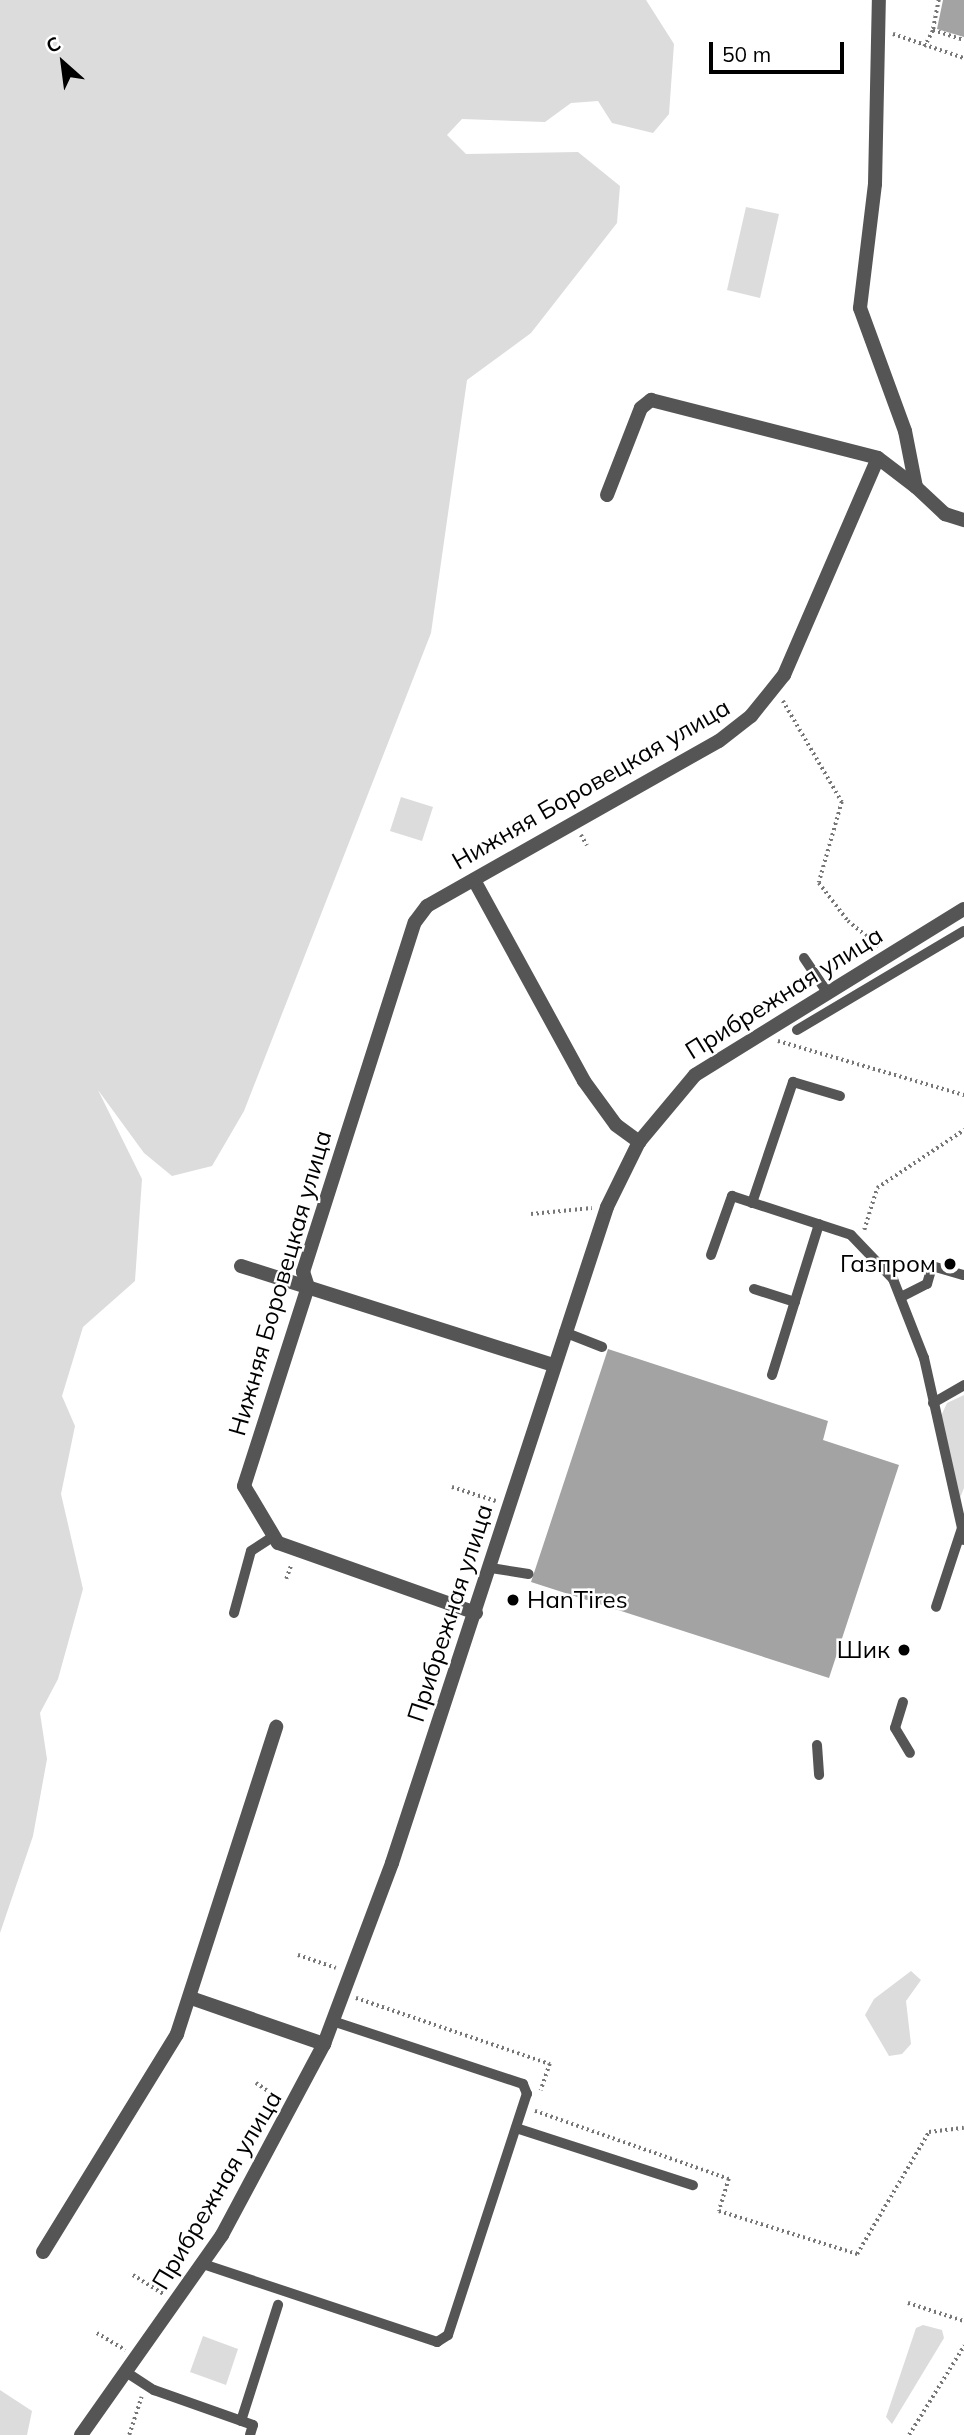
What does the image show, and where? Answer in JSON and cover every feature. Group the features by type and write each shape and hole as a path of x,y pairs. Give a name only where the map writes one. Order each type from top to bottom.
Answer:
{"street":[{"path":"879,0 875,184 860,308 905,431 916,487"},
{"path":"607,495 641,408 651,400 878,458 916,487 945,514 964,520"},
{"name":"Нижняя Боровецкая улица","path":"276,1539 244,1486 308,1287 303,1272 415,922 427,905 719,741 772,694 878,458"},
{"path":"474,880 584,1082 616,1125 639,1142"},
{"name":"Прибрежная улица","path":"81,2435 129,2374 203,2264 293,2107 324,2044 353,1973 476,1613 564,1332 607,1207 639,1142 686,1083 825,991 964,909"},
{"path":"241,1266 554,1365"},
{"path":"276,1539 476,1613"},
{"path":"43,2252 177,2034 191,1998 276,1727"},
{"path":"191,1998 324,2044"}],"lane":[{"path":"797,1030 964,931"},
{"path":"804,958 825,991"},
{"path":"752,1203 793,1082 840,1096"},
{"path":"711,1255 732,1196 860,1240 894,1279 933,1403 963,1529 936,1606"},
{"path":"772,1375 819,1224"},
{"path":"901,1297 927,1283 932,1266 964,1275"},
{"path":"754,1289 795,1302"},
{"path":"564,1332 602,1347"},
{"path":"933,1403 964,1385"},
{"path":"234,1613 251,1551 276,1539"},
{"path":"491,1568 529,1574"},
{"path":"903,1702 895,1728 910,1753"},
{"path":"817,1745 819,1775"},
{"path":"203,2264 437,2342 448,2334 527,2094 523,2084 333,2021"},
{"path":"516,2128 693,2185"},
{"path":"241,2421 278,2305"},
{"path":"129,2374 145,2385 253,2425 250,2435"}],"path":[{"path":"924,47 933,30 939,0"},
{"path":"878,28 924,47 964,58"},
{"path":"933,30 964,40"},
{"path":"772,694 785,703 842,802 818,883 848,921 889,954"},
{"path":"755,1035 964,1095"},
{"path":"860,1240 877,1188 964,1130"},
{"path":"531,1214 607,1207"},
{"path":"452,1487 510,1506"},
{"path":"298,1955 353,1973"},
{"path":"256,2083 293,2107"},
{"path":"706,2171 729,2179 719,2211 857,2254 929,2132 964,2127"},
{"path":"133,2275 178,2303"},
{"path":"908,2303 964,2321"},
{"path":"97,2333 139,2359"},
{"path":"909,2435 964,2346"},
{"path":"128,2435 145,2385"}],"shaded area":[{"path":"0,0 646,0 674,44 669,114 653,133 612,123 598,101 571,103 545,122 462,119 447,135 466,154 578,152 620,186 617,223 531,333 467,380 431,633 244,1111 212,1166 172,1176 144,1153 98,1090 142,1179 135,1281 83,1327 62,1396 75,1426 61,1494 83,1589 58,1679 40,1713 47,1759 33,1836 0,1933"},
{"path":"943,0 964,0 964,37 937,29"},
{"path":"746,207 779,214 760,298 727,290"},
{"path":"401,797 433,807 422,841 390,831"},
{"path":"608,1349 828,1421 823,1440 899,1465 829,1678 531,1582"},
{"path":"964,1395 964,1488 960,1498 941,1416 947,1403"},
{"path":"911,1971 921,1980 906,2001 911,2044 902,2054 889,2056 865,2015 874,1999"},
{"path":"923,2325 942,2330 944,2338 892,2424 886,2417 916,2328"},
{"path":"203,2336 238,2349 226,2385 190,2372"},
{"path":"0,2390 32,2411 27,2435 0,2435"}],"place":[{"name":"Газпром","path":"950,1264"},
{"name":"HanTires","path":"513,1600"},
{"name":"Шик","path":"904,1650"}]}
